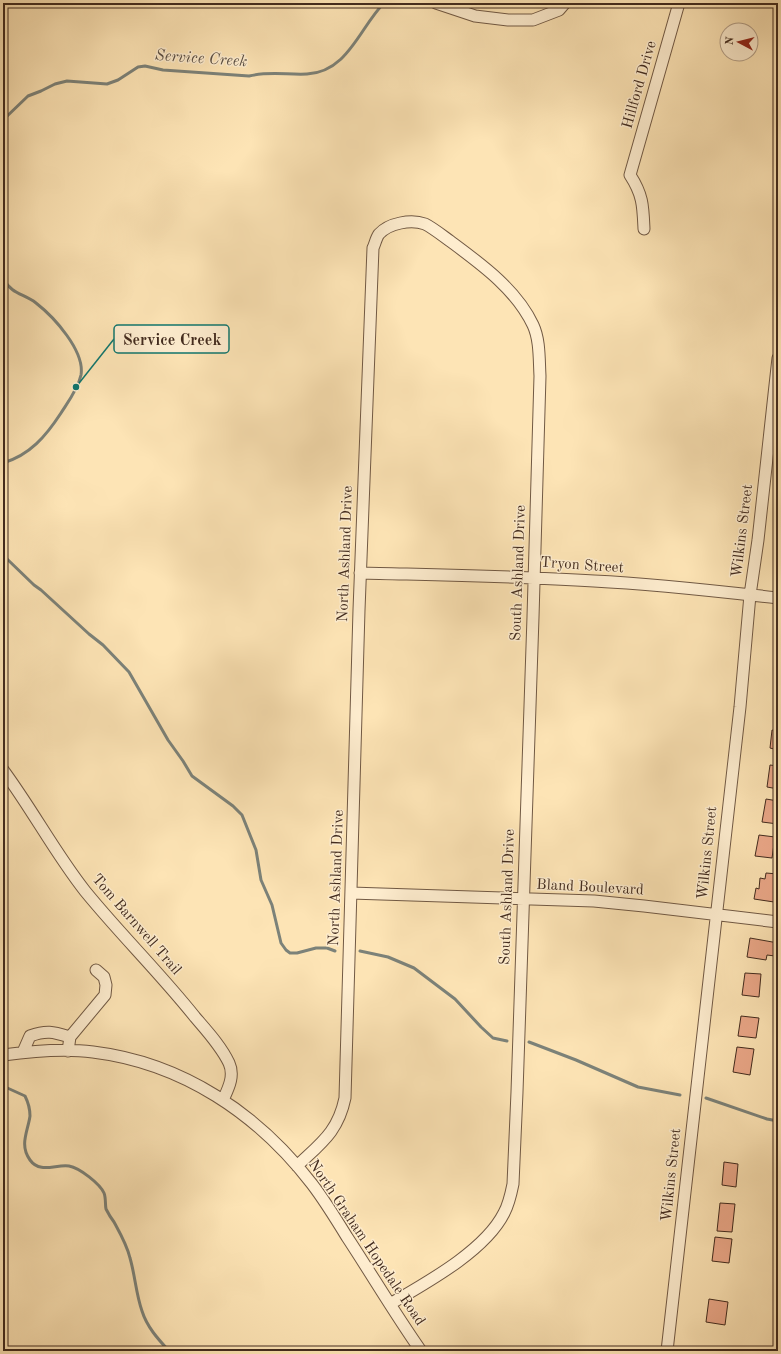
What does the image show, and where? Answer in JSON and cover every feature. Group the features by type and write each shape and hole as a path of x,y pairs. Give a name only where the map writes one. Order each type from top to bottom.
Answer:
{"street":[{"path":"436,3 475,16 508,20 533,20 559,10 566,3"},
{"name":"Hillford Drive","path":"644,230 643,204 638,187 630,175 679,3"},
{"name":"North Ashland Drive","path":"297,1166 331,1134 338,1123 344,1098 360,573 372,254 379,235 387,228 410,222 425,224 476,261 508,290 524,310 533,326 538,343 540,376 538,433"},
{"name":"Wilkins Street","path":"667,1351 740,707 750,595 778,358"},
{"name":"South Ashland Drive","path":"390,1304 425,1283 469,1253 486,1238 504,1213 510,1199 513,1184 518,1092 538,433"},
{"name":"Tryon Street","path":"360,573 596,581 778,598"},
{"name":"Tom Barnwell Trail","path":"3,770 20,793 62,860 85,891 170,985 223,1052 230,1065 232,1074 230,1084 223,1100"},
{"name":"Bland Boulevard","path":"351,893 601,902 778,922"},
{"path":"68,1051 70,1037 105,995 106,985 104,976 96,970"},
{"path":"23,1052 30,1036 42,1032 56,1032 70,1037"},
{"name":"North Graham Hopedale Road","path":"3,1055 23,1052 68,1051 106,1054 133,1059 160,1067 197,1084 223,1100 256,1124 297,1166 317,1191 421,1351"}],"building":[{"path":"778,689 778,710 775,709"},
{"path":"778,725 778,750 770,748 772,730 777,731"},
{"path":"770,765 778,766 778,789 767,787"},
{"path":"766,799 778,801 778,824 762,822"},
{"path":"759,835 775,837 772,858 755,856"},
{"path":"766,873 778,874 778,891 775,891 774,902 754,899 756,888 759,889 760,878 765,879"},
{"path":"750,938 778,943 775,956 767,955 766,960 747,957"},
{"path":"745,973 761,974 759,997 742,995"},
{"path":"741,1016 759,1018 756,1038 738,1036"},
{"path":"737,1047 754,1049 750,1075 733,1072"},
{"path":"724,1162 738,1164 736,1187 722,1185"},
{"path":"720,1203 735,1204 732,1232 717,1231"},
{"path":"715,1237 732,1239 729,1263 712,1261"},
{"path":"709,1299 728,1302 725,1325 706,1322"}],"waterway":[{"name":"Service Creek","path":"3,120 28,96 55,84 67,81 107,84 118,80 138,67 145,66 163,70 249,76 271,73 307,74 321,71 333,65 343,57 384,3"},
{"name":"Service Creek","path":"3,278 10,288 36,303 43,309 67,335 78,356 81,366 81,375 78,385 43,437 29,450 3,463"},
{"path":"3,553 6,558 34,585 103,645 129,672 168,740 192,776 233,806 242,815 256,850 261,880 272,905 281,943 286,950 290,953 297,953 316,948 327,948 335,951"},
{"path":"360,951 388,957 414,968 455,999 493,1038 507,1041"},
{"path":"529,1042 576,1060 638,1087 680,1095"},
{"path":"3,1086 25,1096 28,1103 30,1116 25,1138 25,1149 30,1160 38,1167 43,1168 64,1166 73,1167 89,1177 102,1189 105,1195 106,1209 121,1235 129,1253 138,1298 144,1317 153,1332 169,1351"},
{"path":"706,1098 767,1119 778,1121"}],"place":[{"name":"Service Creek","path":"76,387"}]}
